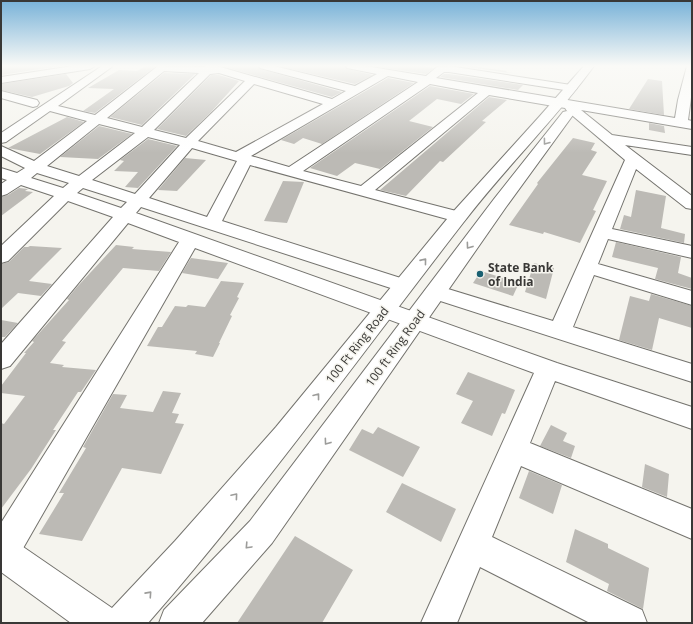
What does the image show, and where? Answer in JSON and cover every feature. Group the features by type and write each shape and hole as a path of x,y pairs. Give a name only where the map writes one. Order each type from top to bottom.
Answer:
{"street":[{"path":"8,95 33,103"},
{"path":"21,110 46,95"},
{"path":"1,139 65,95"},
{"path":"1,191 9,176 35,167 50,157 129,95"},
{"path":"1,257 65,194 144,133 185,95"},
{"path":"1,360 138,200 189,143 237,95"},
{"path":"305,95 333,103"},
{"path":"212,223 242,158 348,95"},
{"path":"291,172 405,95"},
{"path":"364,191 481,95"},
{"path":"520,95 569,101 687,124 688,100"},
{"path":"549,95 569,101 610,139 636,166 660,178 692,204"},
{"name":"100 Ft Ring Road","path":"123,623 187,553 286,435 458,217 569,101 572,95"},
{"name":"100 ft Ring Road","path":"177,623 261,532 415,320 569,101 575,95"},
{"path":"48,107 97,121 189,143 458,217"},
{"path":"610,139 692,151"},
{"path":"1,150 35,167 403,286"},
{"path":"560,331 602,232 636,166"},
{"path":"9,176 65,194 548,369 692,418"},
{"path":"660,178 686,181"},
{"path":"602,232 692,252"},
{"path":"102,623 1,552 190,240"},
{"path":"587,267 692,298"},
{"path":"435,292 692,373"},
{"path":"439,623 548,369"},
{"path":"513,449 692,524"},
{"path":"472,545 629,623"}],"building":[{"path":"24,95 38,95 32,97"},
{"path":"105,95 118,95 95,113 83,111"},
{"path":"137,95 173,95 142,125 110,117"},
{"path":"191,95 226,95 186,136 157,129"},
{"path":"358,95 396,95 322,144 303,138 294,144 281,140"},
{"path":"417,95 473,95 461,104 437,99 409,121 433,127 380,169 355,163 337,176 310,168"},
{"path":"638,95 663,95 664,115 629,109"},
{"path":"489,97 507,100 482,121 486,122 443,162 440,161 406,196 380,190"},
{"path":"67,117 84,122 40,154 8,148"},
{"path":"649,123 664,126 665,133 649,130"},
{"path":"99,126 132,134 98,159 60,157"},
{"path":"573,138 595,143 591,150 597,152 582,175 607,181 593,210 596,211 580,243 544,232 543,234 509,225 538,184 537,183"},
{"path":"148,139 177,146 138,188 125,187 138,172 114,171 124,161 120,160"},
{"path":"185,158 206,160 177,191 158,190"},
{"path":"283,181 304,182 287,223 264,221"},
{"path":"19,188 28,189 25,191 33,192 1,216 1,197 8,195"},
{"path":"636,190 666,196 661,228 685,234 684,243 620,229 624,215 631,217"},
{"path":"616,242 681,257 678,273 692,278 692,289 655,279 658,268 612,257"},
{"path":"116,245 134,247 132,249 171,252 159,271 123,268 62,341 66,342 50,363 64,365 62,367 96,370 81,392 78,392 53,430 56,430 31,469 1,509 1,423 4,424 25,396 1,393 1,386 26,353 24,353 34,342 32,341 69,300 67,299 77,287"},
{"path":"24,247 62,248 29,281 52,284 41,296 18,293 1,309 1,264 9,262"},
{"path":"191,258 228,263 218,279 182,273"},
{"path":"534,263 554,268 546,299 525,292"},
{"path":"481,271 519,283 513,296 473,283"},
{"path":"221,281 244,283 237,297 239,298 230,315 232,316 213,357 195,354 197,351 147,346 158,327 162,327 175,306 186,307 188,305 205,307"},
{"path":"651,294 692,306 692,328 659,318 652,350 619,340 630,296 649,301"},
{"path":"1,320 18,323 5,337 1,337"},
{"path":"468,372 515,390 505,414 502,413 492,436 461,423 473,401 456,394"},
{"path":"163,391 181,393 172,413 179,414 175,423 184,424 161,474 122,468 82,541 39,534 64,493 59,493 86,448 83,447 113,394 127,395 120,408 153,412"},
{"path":"551,425 567,433 563,441 575,446 571,458 540,446"},
{"path":"378,427 420,447 403,477 349,450 362,429 373,434"},
{"path":"645,464 669,474 667,497 642,487"},
{"path":"529,471 562,485 553,514 519,498"},
{"path":"402,483 456,509 441,542 386,512"},
{"path":"575,529 608,544 608,548 649,568 643,609 607,591 609,584 566,562"},
{"path":"295,536 353,570 322,623 237,623"}],"place":[{"name":"State Bank of India","path":"480,274"}]}
